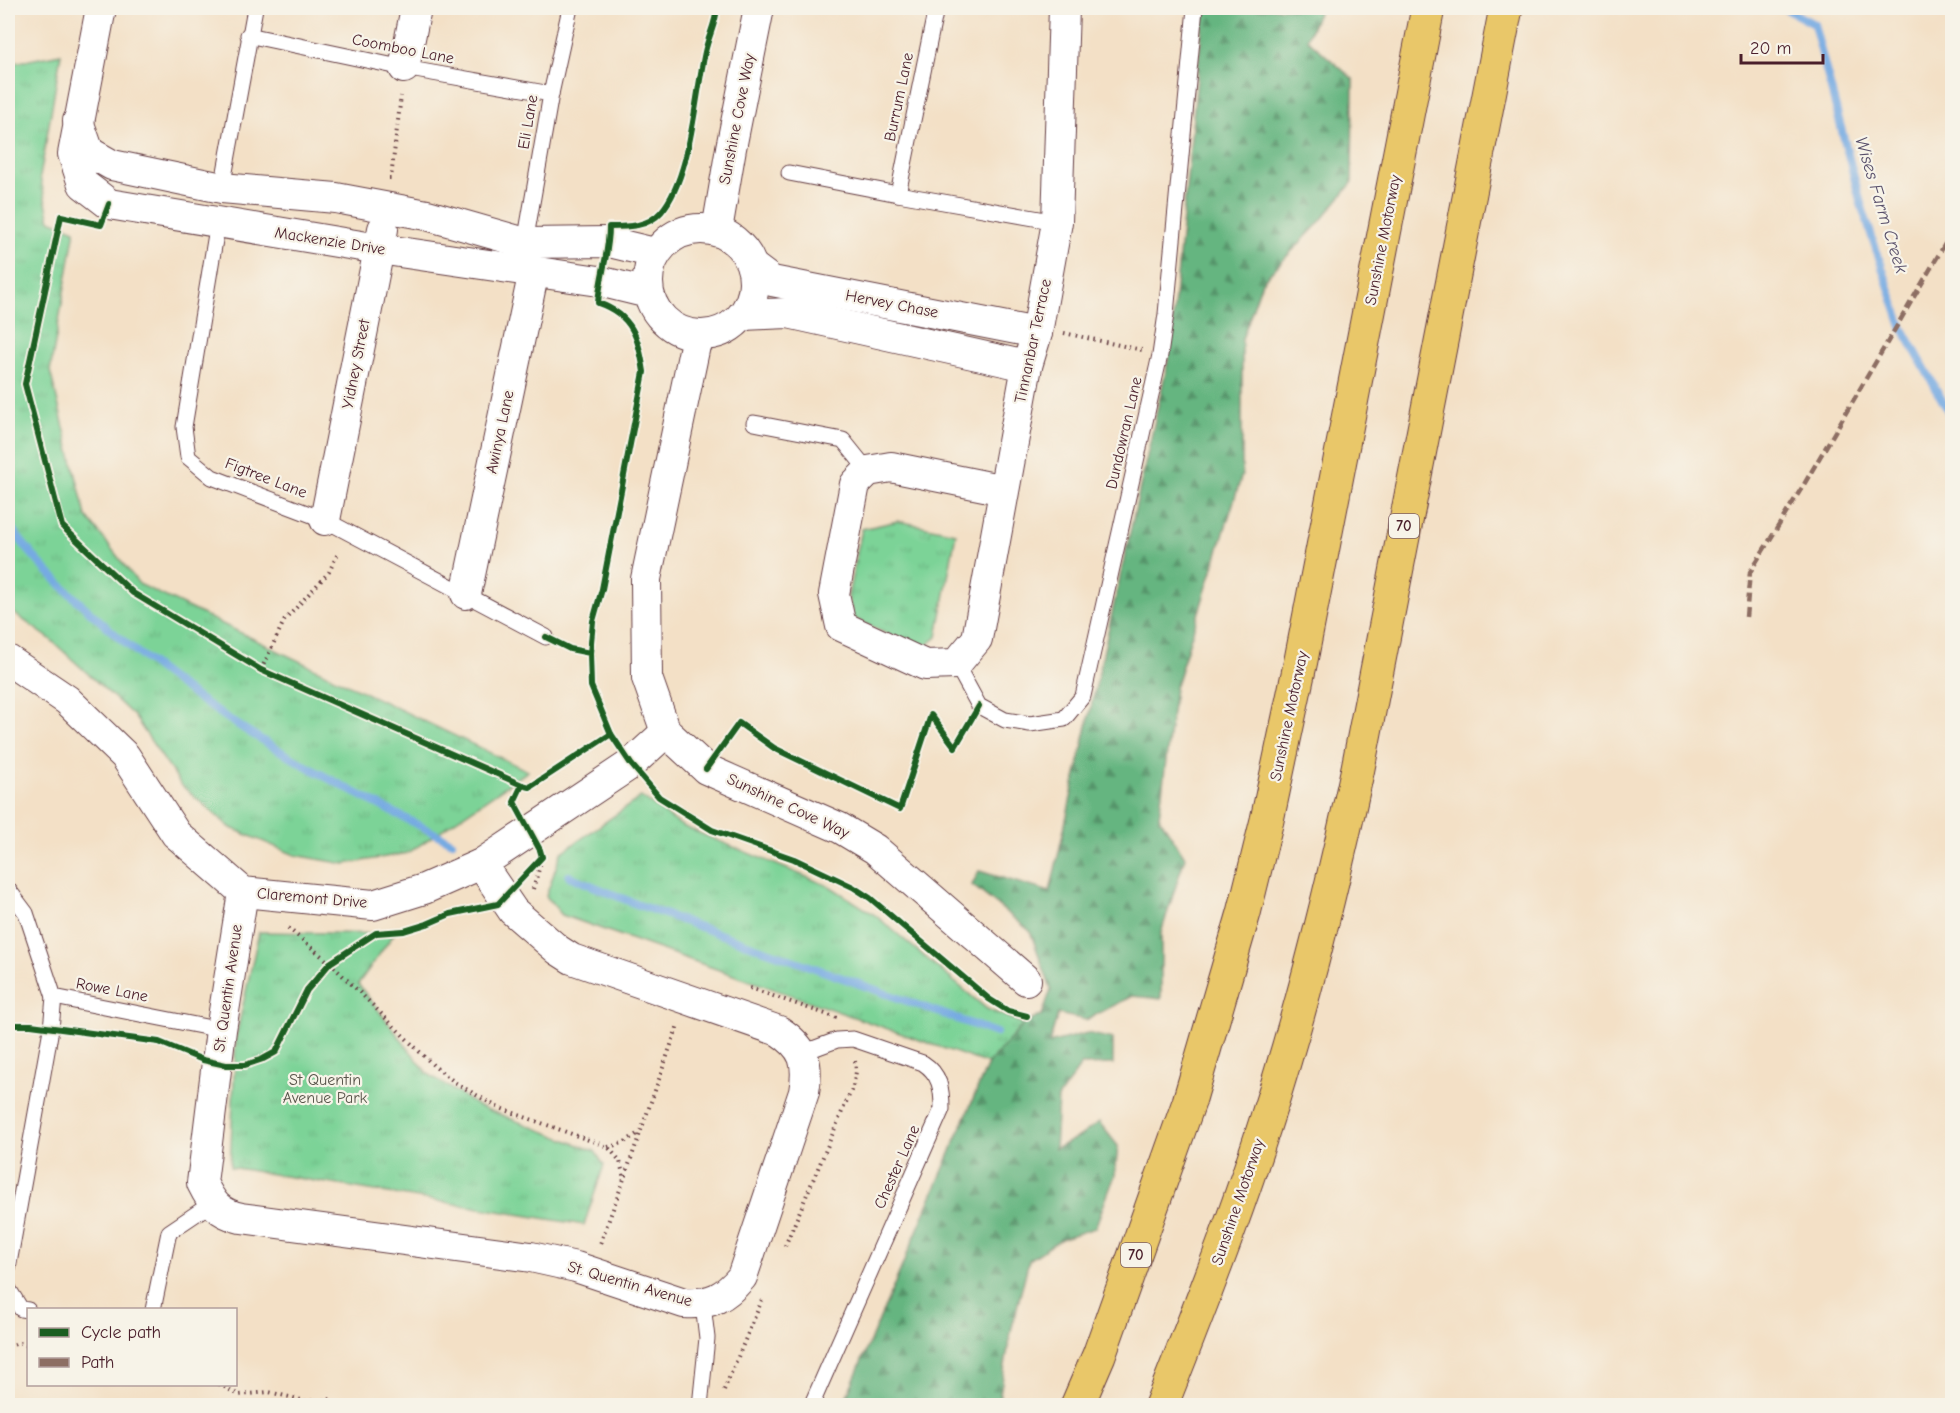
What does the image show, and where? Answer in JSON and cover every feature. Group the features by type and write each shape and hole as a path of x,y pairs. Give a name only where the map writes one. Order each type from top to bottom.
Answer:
{"highway":[{"name":"Sunshine Motorway","path":"1077,1406 1123,1290 1189,1102 1244,913 1267,820 1301,660 1428,8"},
{"name":"Sunshine Motorway","path":"1161,1406 1218,1260 1264,1126 1291,1041 1333,885 1358,768 1506,8"}],"street":[{"name":"Mackenzie Drive","path":"100,8 73,154 83,184 109,204 379,249 599,281 648,292"},
{"path":"404,68 416,8"},
{"name":"Sunshine Cove Way","path":"717,230 759,8"},
{"name":"Tinnanbar Terrace","path":"956,663 977,639 1027,366 1039,321 1057,222 1064,8"},
{"path":"78,121 89,152 112,165 222,188 336,198 427,215 525,243 609,243 656,253"},
{"name":"Yidney Street","path":"337,526 379,249 388,208"},
{"path":"692,229 717,230 734,239 747,254 752,266 754,291 743,315 730,328 719,333 697,336 679,332 663,321 652,305 648,292 647,274 656,253 668,239 692,229"},
{"name":"Hervey Chase","path":"752,266 772,280 1039,321"},
{"name":"Awinya Lane","path":"466,594 534,271"},
{"name":"Hervey Chase","path":"743,315 788,313 1027,366"},
{"name":"Sunshine Cove Way","path":"697,336 646,579 646,678 666,732 706,769 840,828 875,849 1026,980"},
{"path":"956,663 925,665 841,626 834,594 855,484 868,471 891,467 1004,490"},
{"name":"Claremont Drive","path":"8,660 67,700 125,756 176,834 243,892 373,905 424,889 481,864 536,844 666,732"},
{"path":"481,864 513,911 558,950 572,959 780,1031 794,1041 802,1053"},
{"name":"St. Quentin Avenue","path":"243,892 221,1030 202,1183 212,1203 228,1215 531,1257 590,1272 684,1303 703,1305 730,1290 742,1277 804,1092 807,1071 802,1053"}],"lane":[{"path":"222,188 248,35 255,8"},
{"name":"Eli Lane","path":"525,243 551,94 570,8"},
{"name":"Burrum Lane","path":"898,194 936,8"},
{"name":"Dundowran Lane","path":"956,663 979,706 1005,720 1030,724 1064,719 1083,696 1160,355 1166,314 1195,8"},
{"name":"Coomboo Lane","path":"248,35 404,68 551,94"},
{"path":"789,173 1057,222"},
{"name":"Figtree Lane","path":"218,222 184,427 188,457 212,477 337,526 546,637"},
{"path":"754,423 843,440 868,471"},
{"path":"8,889 26,914 54,997"},
{"name":"Rowe Lane","path":"8,1269 51,1029 54,997 221,1030"},
{"path":"802,1053 837,1040 853,1039"},
{"name":"Chester Lane","path":"812,1406 942,1109 942,1092 938,1078 931,1068 923,1063 853,1039"},
{"path":"153,1308 169,1232 212,1203"},
{"path":"8,1288 21,1309 27,1310"},
{"path":"700,1406 707,1338 703,1305"}],"path":[{"path":"381,177 391,178 404,68"},
{"path":"1039,321 1064,315 1059,332 1160,355"},
{"path":"261,670 284,621 329,572 337,526"},
{"path":"252,664 272,674"},
{"path":"532,889 536,844"},
{"path":"504,897 536,844"},
{"path":"288,928 330,963 434,1066 456,1083 497,1107 608,1147 620,1161 624,1179"},
{"path":"322,972 339,957"},
{"path":"743,985 834,1016 845,1023 853,1039 856,1072 853,1086 785,1247"},
{"path":"590,1272 687,999"},
{"path":"608,1147 623,1143 642,1130"},
{"path":"722,1396 767,1290"},
{"path":"8,1346 20,1343 27,1346"},
{"path":"223,1386 239,1395 269,1392 316,1402 327,1398 332,1399 336,1406"}],"green space":[{"path":"1204,8 1320,8 1307,39 1353,79 1352,183 1317,225 1262,282 1242,339 1242,475 1175,688 1159,817 1185,857 1161,933 1161,999 1132,996 1086,1020 1058,1014 1049,1043 1087,1033 1113,1039 1113,1064 1081,1065 1058,1098 1055,1149 1080,1136 1099,1122 1118,1146 1115,1175 1095,1228 1061,1239 1029,1260 1011,1331 998,1405 843,1405 988,1064 1024,1024 1042,1015 1051,989 1030,931 972,885 979,871 1050,892 1169,357"},
{"path":"61,54 40,177 50,220 75,230 50,371 86,516 139,584 528,771 408,853 345,864 295,855 231,828 181,785 134,716 50,639 8,609 8,64"},
{"path":"898,521 956,533 937,637 921,650 853,618 848,596 862,529"},
{"path":"641,797 682,826 831,887 875,915 987,1009 1024,1024 988,1064 562,915 546,896 561,853"},
{"name":"St Quentin Avenue Park","path":"259,932 394,934 358,984 428,1074 478,1106 595,1151 604,1165 584,1225 230,1167 236,1037"}],"waterway":[{"name":"Wises Farm Creek","path":"1784,8 1814,24 1861,204 1902,327 1952,418"},
{"path":"8,523 38,562 73,597 144,658 192,694 242,728 313,770 452,842"},
{"path":"569,876 636,904 996,1033"}],"marked path":[{"path":"1746,617 1750,572 1952,232"}],"cycle path":[{"path":"590,653 593,621 602,589 644,372 640,349 627,321 610,308 598,303 609,227 630,226 650,221 661,212 671,197 685,158 705,52 717,8"},
{"path":"109,204 101,225 61,216 25,384 62,526 133,593 261,670 522,785 530,787 611,734"},
{"path":"546,637 570,649 590,653 591,686 611,734 631,764 659,797 712,830 794,859 853,887 870,898 989,999 1008,1011 1027,1016"},
{"path":"706,769 739,723 774,748 900,809 931,715 955,747 979,706"},
{"path":"8,1025 31,1025 159,1042 203,1060 226,1065 245,1065 263,1059 276,1052 307,990 330,963 376,933 404,931 450,914 498,904 542,857 514,802 522,785"}]}
